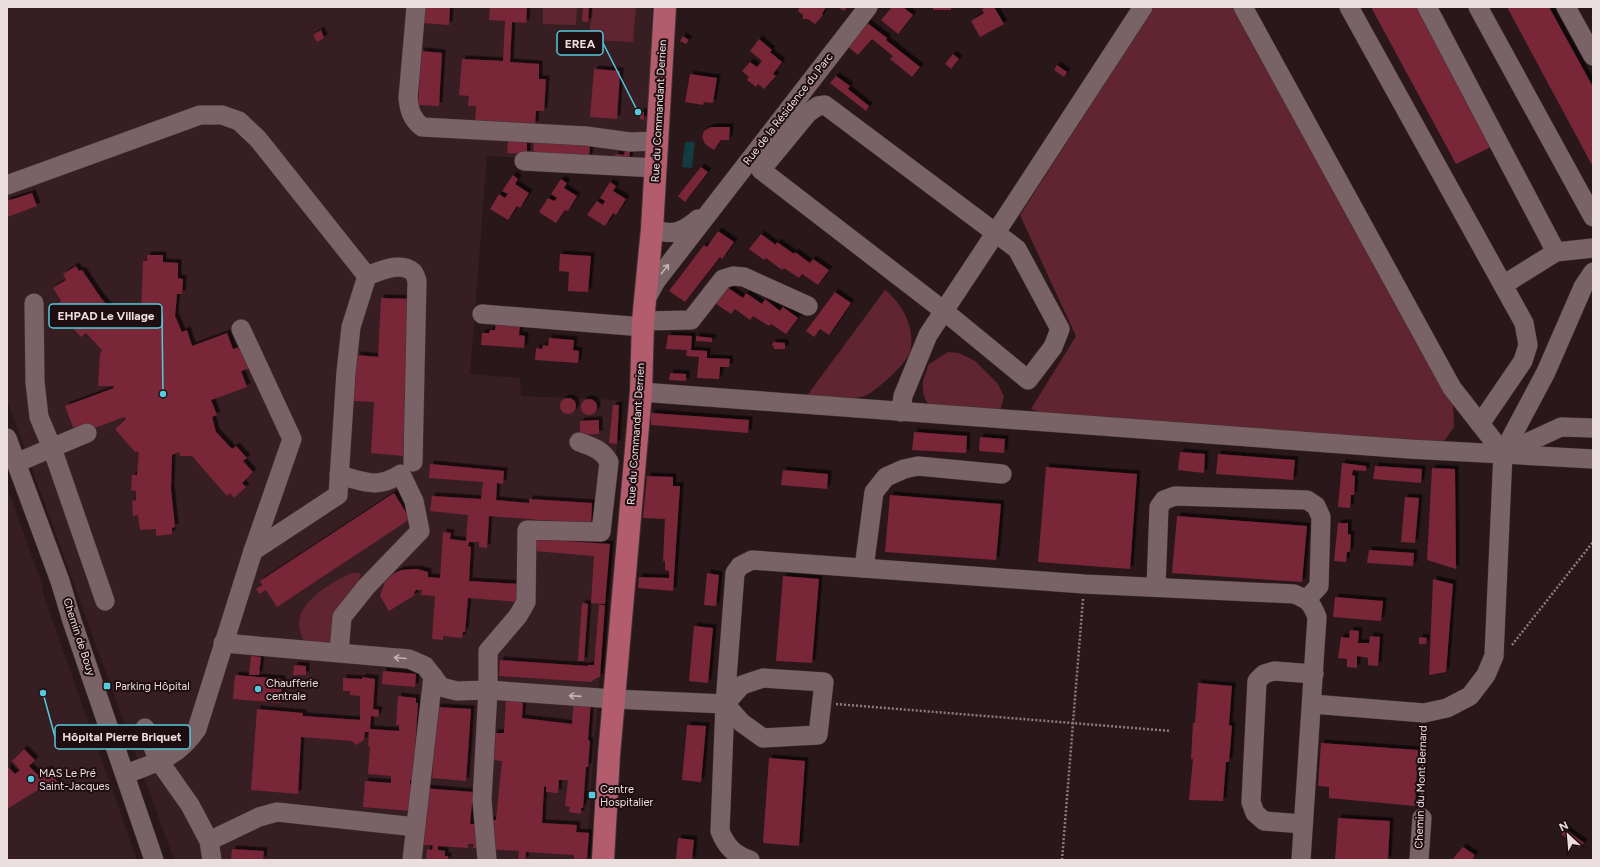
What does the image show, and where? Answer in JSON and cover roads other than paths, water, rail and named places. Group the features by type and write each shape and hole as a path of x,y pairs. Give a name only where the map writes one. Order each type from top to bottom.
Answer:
{"main road":[{"name":"Rue du Commandant Derrien","path":"603,860 614,699 641,392 644,316 652,229 665,7"}],"street":[{"path":"416,7 408,98 409,108 415,122 422,126 586,136 630,142 657,141"},
{"name":"Rue de la Résidence du Parc","path":"644,316 656,281 868,7"},
{"path":"901,412 903,396 928,335 1143,7"},
{"path":"1243,7 1452,388 1504,453"},
{"path":"1349,7 1524,323 1528,345 1523,361 1480,424"},
{"path":"1427,7 1556,252"},
{"path":"1478,7 1593,217"},
{"path":"1566,7 1593,56"},
{"path":"825,105 1017,249 1060,329 1053,347 1028,380 944,311 761,170 808,113 818,106 825,105"},
{"path":"7,185 200,115 222,115 239,121 258,139 367,276"},
{"path":"524,161 656,168"},
{"name":"Rue de la Résidence du Parc","path":"652,229 665,233 683,230 709,211"},
{"path":"1503,285 1556,252 1593,248"},
{"path":"253,551 338,495 346,372 351,327 367,276 383,269 401,267 413,272 418,281 413,462"},
{"path":"1312,704 1424,714 1447,708 1470,696 1486,675 1494,656 1504,453 1546,372 1583,287 1593,272"},
{"path":"482,314 644,316 691,320 723,280 733,276 744,277 808,306"},
{"path":"34,303 35,382 39,417 52,448 105,601"},
{"path":"126,774 173,755 189,741 197,729 253,551 292,439 241,329"},
{"path":"641,392 1401,448 1593,459"},
{"path":"1504,453 1561,427 1593,428"},
{"path":"16,463 87,433"},
{"name":"Chemin de Bouy","path":"7,438 60,581 154,860"},
{"path":"487,860 482,800 488,690 488,651 518,616 526,602 527,530 601,532 609,462 605,454 598,449 579,442"},
{"path":"864,568 874,492 886,477 904,469 918,466 1002,474"},
{"path":"339,475 374,484 389,482 401,474 414,501 420,531 366,587 342,617 339,652"},
{"path":"1156,587 1159,507 1164,500 1175,496 1307,500 1316,506 1321,517 1319,586 1307,599"},
{"path":"750,860 732,851 725,843 720,831 725,704 735,573 740,566 752,560 1084,584 1294,594 1307,599 1312,605 1317,617 1301,860"},
{"path":"223,643 409,659 425,666 441,687 457,691 488,690 614,699 725,704 742,723 763,738 818,735 824,682 763,678 742,685 725,704"},
{"path":"1303,824 1264,820 1255,813 1251,802 1257,680 1264,674 1274,671 1314,674"},
{"path":"412,860 432,676"},
{"path":"145,728 159,761 190,805 209,841 212,860"},
{"path":"209,841 259,816 277,812 416,827"},
{"name":"Chemin du Mont Bernard","path":"1419,860 1422,818"}],"water":[{"path":"685,142 695,142 692,168 682,167"}],"place":[{"name":"EREA","path":"638,112"},
{"name":"EHPAD Le Village","path":"163,394"},
{"name":"Parking Hôpital","path":"107,686"},
{"name":"Chaufferie centrale","path":"258,689"},
{"name":"Hôpital Pierre Briquet","path":"43,693"},
{"name":"MAS Le Pré Saint-Jacques","path":"31,779"},
{"name":"Centre Hospitalier","path":"592,795"}]}
